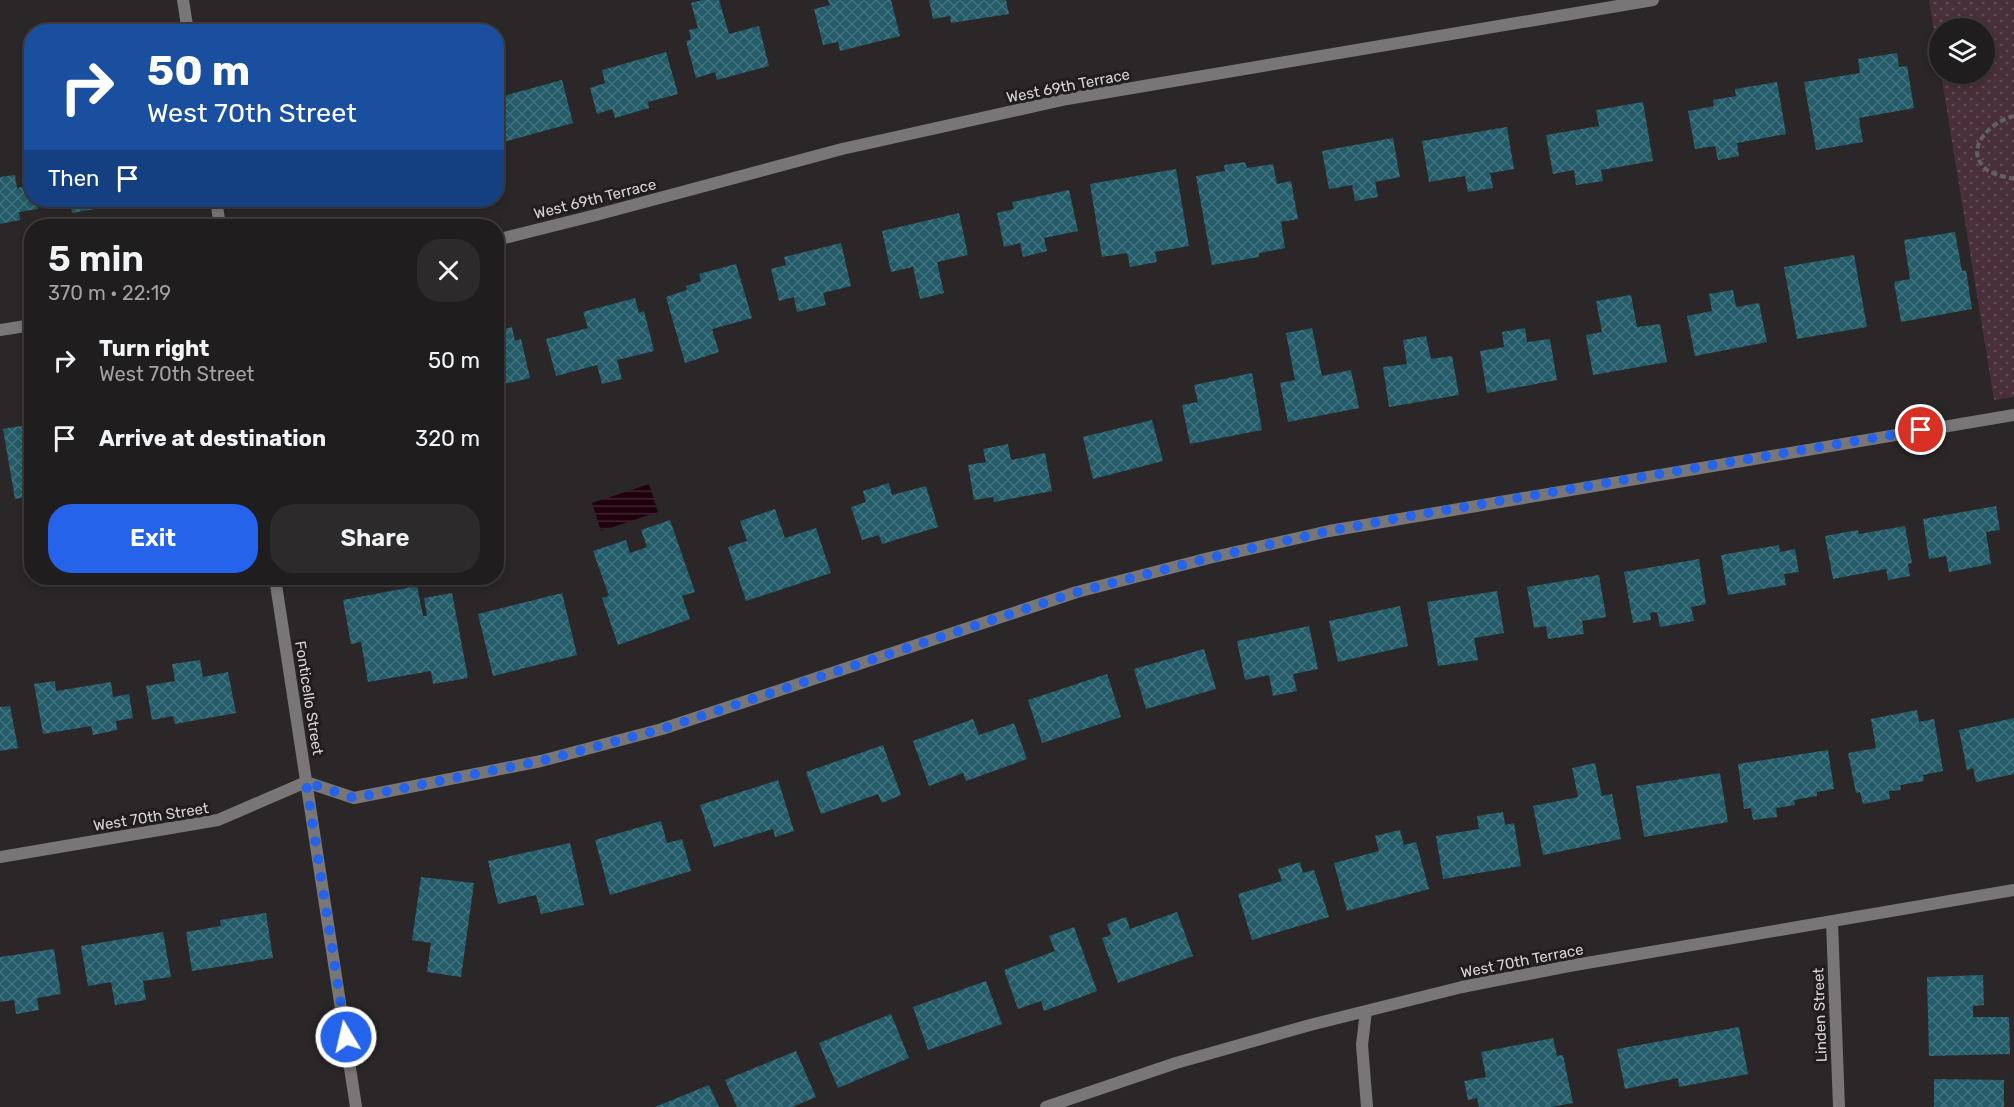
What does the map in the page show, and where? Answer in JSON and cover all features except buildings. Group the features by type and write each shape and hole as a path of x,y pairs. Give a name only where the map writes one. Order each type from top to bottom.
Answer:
{"street":[{"path":"183,0 187,24"},
{"name":"West 69th Terrace","path":"504,238 596,216 842,149 1067,99 1653,0"},
{"path":"0,330 24,326"},
{"path":"306,782 354,798 541,761 662,729 1077,592 1209,558 1329,531 2014,415"},
{"name":"Fonticello Street","path":"276,585 356,1107"},
{"name":"West 70th Street","path":"0,857 218,820 306,782"},
{"name":"West 70th Terrace","path":"1047,1107 1176,1063 1310,1025 1462,987 2014,890"},
{"name":"Linden Street","path":"1832,922 1839,1107"},
{"path":"1366,1011 1362,1045 1367,1107"}],"path":[{"path":"2014,116 2004,118 1986,131 1978,148 1979,156 1987,170 2014,179"}],"shaded area":[{"path":"1929,0 2014,0 2014,397 1994,400 1943,84 1995,84 1995,18 1932,18"},
{"path":"649,484 658,512 601,531 592,503"}],"route":[{"path":"346,1037 306,782 354,798 541,761 662,729 1077,592 1209,558 1329,531 1410,516 1921,430"}]}
